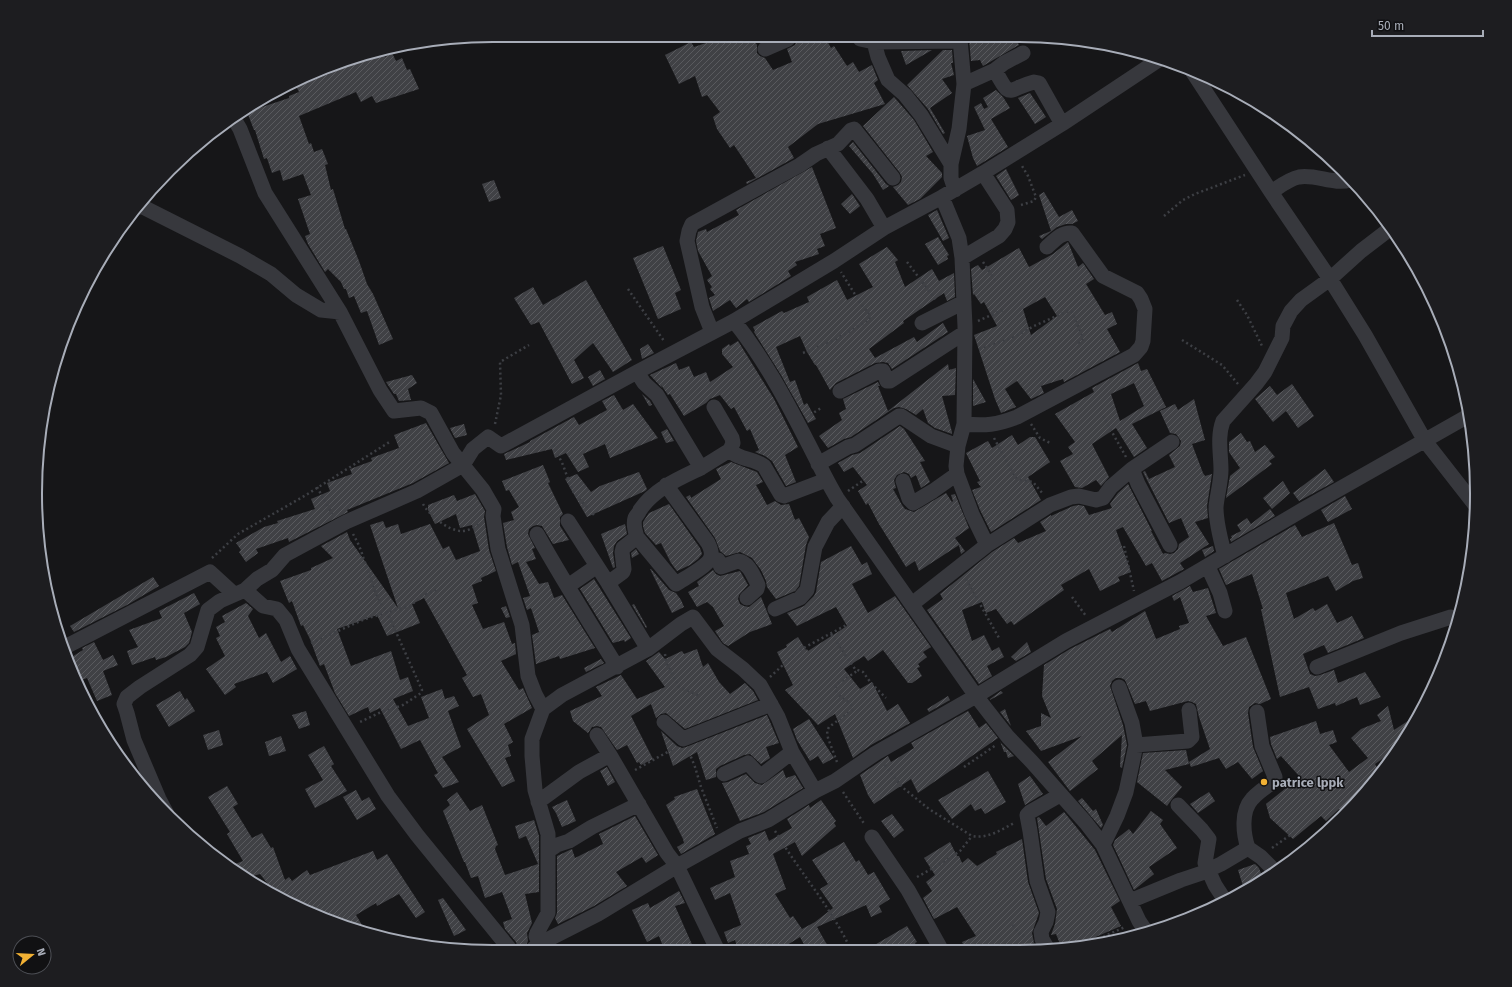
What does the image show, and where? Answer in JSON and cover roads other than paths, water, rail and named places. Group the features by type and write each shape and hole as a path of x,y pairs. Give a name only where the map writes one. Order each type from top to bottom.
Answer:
{"street":[{"path":"765,49 781,42"},
{"path":"868,42 878,57 888,80 905,95 921,115 951,164"},
{"path":"959,42 964,84 959,129 951,164 949,194 962,258 964,302 964,424 958,446 956,466 957,474 972,514 987,545"},
{"path":"964,84 995,70 1004,63 1023,53"},
{"path":"157,794 134,740 124,704 127,697 140,687 190,655 197,647 208,610 220,601 240,592 272,570 285,555 463,465 473,449 488,437 501,446 734,321 834,262 884,228 949,194 1062,124 1154,63"},
{"path":"995,70 1004,88 1007,90 1011,91 1034,82 1039,84 1062,124"},
{"path":"1197,79 1330,279 1365,335 1425,441 1470,498"},
{"path":"236,123 265,194 340,312 380,390 394,411 421,408 431,413 452,453 483,490 494,509 493,516 498,548 522,625 528,676 543,709"},
{"path":"712,332 702,307 687,241 692,224 800,165 816,154 838,144 851,130 854,129 893,178"},
{"path":"828,148 867,199 884,228"},
{"path":"962,258 999,236 1006,230 1008,222 1008,210 983,173"},
{"path":"1271,192 1298,177 1322,178 1338,182 1344,181"},
{"path":"144,208 240,256 270,274 296,295 321,310 340,312"},
{"path":"964,424 987,426 998,424 1024,414 1134,355 1141,347 1143,341 1145,309 1138,293 1103,276 1072,233 1067,232 1047,247"},
{"path":"1225,556 1219,532 1216,510 1217,490 1221,472 1219,448 1220,427 1226,417 1256,384 1270,363 1282,338 1283,326 1291,311 1301,300 1330,279 1361,251 1386,232"},
{"path":"922,323 964,302"},
{"path":"734,321 748,338 785,400 808,442 826,480 843,506 976,696 1008,737 1032,762 1103,845 1122,887 1143,927"},
{"path":"840,391 879,371 883,371 887,381 890,381 964,330"},
{"path":"637,372 644,382 657,395 701,468"},
{"path":"666,485 708,543 711,554 710,559 702,566 676,584 637,537 634,529 635,518 645,503 666,485 701,468 730,450 733,443 732,438 714,407"},
{"path":"818,464 848,447 855,445 899,416 931,436 958,446"},
{"path":"538,945 598,914 677,866 740,831 768,820 814,791 839,779 876,753 976,696 1066,641 1208,566 1304,509 1463,419"},
{"path":"912,604 960,568 987,545 1050,504 1061,499 1079,496 1096,500 1102,498 1132,468 1172,442"},
{"path":"730,450 734,455 760,462 764,466 781,495 784,496 826,480"},
{"path":"1132,468 1138,484 1170,545"},
{"path":"903,481 909,500 913,503 957,474"},
{"path":"775,609 800,598 807,590 815,547 828,522 843,506"},
{"path":"568,521 608,583 652,646"},
{"path":"537,534 556,568 617,667"},
{"path":"608,583 623,572 623,548 637,537"},
{"path":"710,559 718,560 721,567 738,561 744,563 752,571 758,585 757,589 747,598"},
{"path":"568,586 597,566"},
{"path":"1208,566 1220,593 1225,611"},
{"path":"68,645 210,572 262,606 277,609 286,620 298,649 388,796 417,835 507,945"},
{"path":"536,945 537,933 548,910 548,834 538,802 533,778 532,739 543,709 562,696 617,667 652,646 693,617 717,649 760,685 771,704 792,752 814,791"},
{"path":"1317,667 1401,633 1452,619"},
{"path":"1103,845 1117,816 1126,792 1136,745 1132,723 1119,687"},
{"path":"664,722 683,741 771,704"},
{"path":"1136,745 1188,741 1192,737 1189,710"},
{"path":"1257,712 1262,746 1276,777 1274,781 1251,800 1248,806 1243,831 1248,848 1271,867"},
{"path":"597,734 667,853 677,866 715,945"},
{"path":"724,774 748,762 759,776 762,776 792,752"},
{"path":"538,802 579,772 610,755"},
{"path":"1045,944 1042,940 1041,932 1046,922 1048,912 1037,881 1027,815 1060,795"},
{"path":"548,851 557,845 569,841 592,827 639,804"},
{"path":"1178,805 1202,830 1208,839 1205,863 1215,885 1222,896"},
{"path":"872,837 904,884 935,945"},
{"path":"1130,901 1208,870 1248,848"}],"place":[{"name":"patrice lppk","path":"1264,782"}]}
